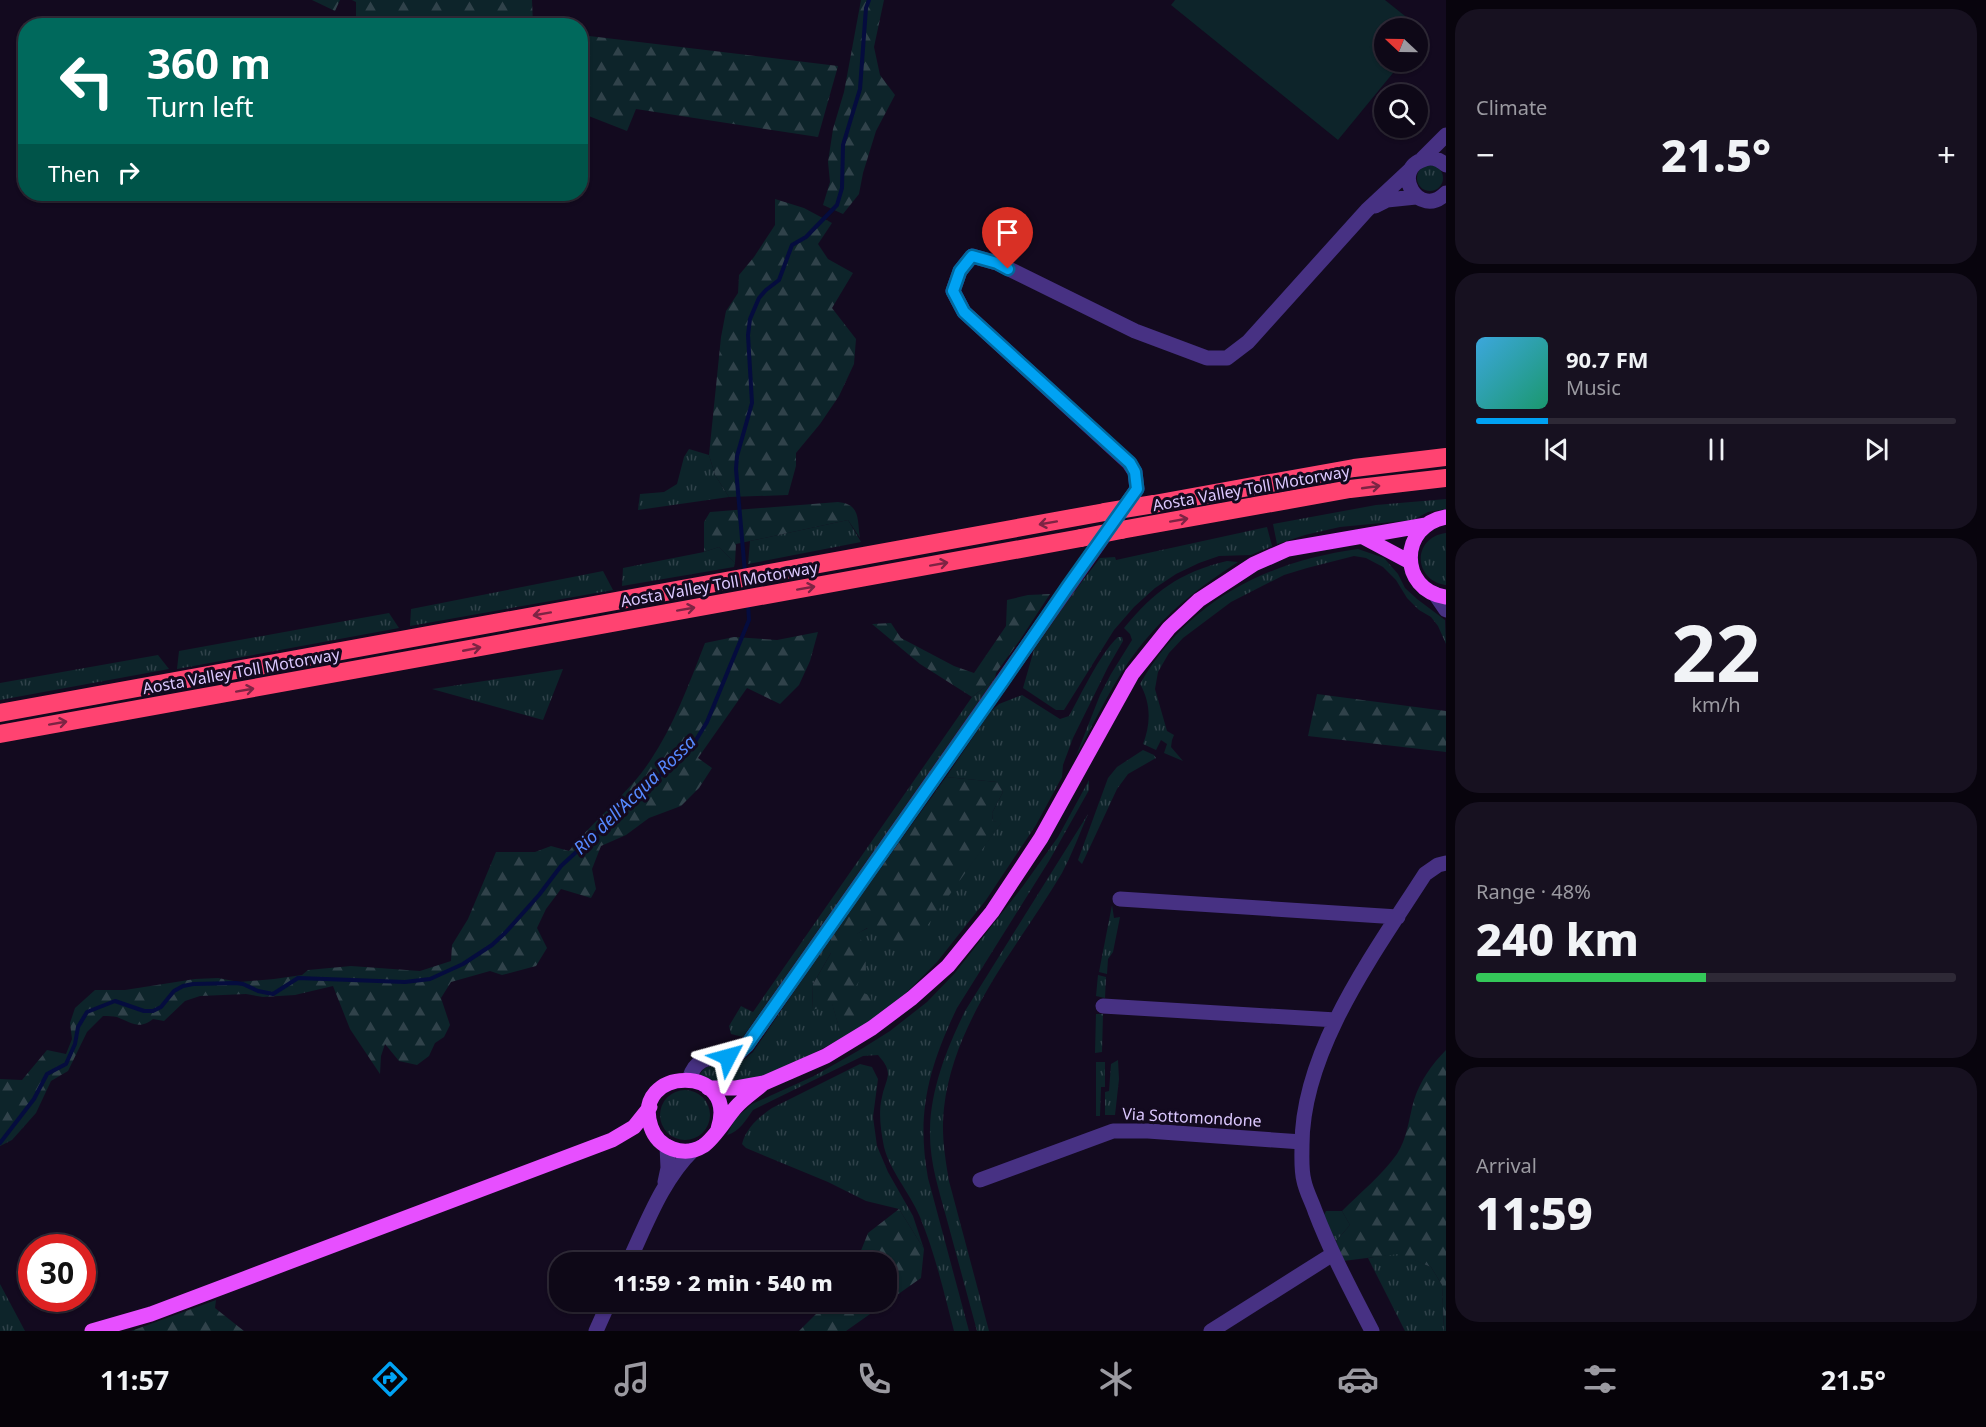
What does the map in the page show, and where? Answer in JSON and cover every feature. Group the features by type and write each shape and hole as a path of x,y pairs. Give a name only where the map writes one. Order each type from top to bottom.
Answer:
{"highway":[{"name":"Aosta Valley Toll Motorway","path":"0,712 1354,468 1446,457"},
{"name":"Aosta Valley Toll Motorway","path":"0,734 1350,489 1446,478"}],"main road":[{"path":"1440,596 1426,589 1417,579 1410,562 1414,541 1426,525 1433,520 1446,517"},
{"path":"708,1088 736,1088 764,1083 826,1056 872,1028 912,998 948,966 992,912 1041,838 1132,674 1168,628 1198,600 1254,564 1288,549 1426,525"},
{"path":"1363,537 1410,562"},
{"path":"92,1331 173,1306 612,1140 634,1127 650,1107 655,1095 664,1086 674,1081 699,1082 715,1095 720,1108 718,1129"},
{"path":"612,1140 640,1136 679,1151 693,1150 708,1142 737,1106 764,1083"},
{"path":"650,1107 650,1125 663,1143"}],"street":[{"path":"689,1080 699,1063 710,1057 736,1055 747,1045 1137,489 1135,472 1130,463 964,312 953,291 960,271 972,256 997,263 1135,331 1207,358 1227,358 1248,342 1366,210 1446,135"},
{"path":"1416,197 1409,187 1409,174 1417,164 1445,159"},
{"path":"1366,210 1387,200 1416,197 1429,201 1445,196"},
{"path":"1440,596 1446,610"},
{"path":"1372,1331 1333,1254 1304,1181 1302,1142 1306,1108 1325,1041 1336,1020 1425,874 1438,865 1446,863"},
{"path":"1120,899 1398,917"},
{"path":"1103,1006 1336,1020"},
{"name":"Via Sottomondone","path":"980,1180 1113,1131 1148,1131 1302,1142"},
{"path":"663,1143 668,1168 663,1189"},
{"path":"633,1252 663,1189 682,1160 693,1150"},
{"path":"1211,1331 1333,1254"},
{"path":"596,1331 605,1312"}],"green space":[{"path":"312,0 340,0 335,11"},
{"path":"352,0 532,0 533,18 356,18 356,2"},
{"path":"861,0 884,0 874,47 880,75 895,95 876,131 859,194 843,214 823,205 830,182 828,162 833,129 844,92"},
{"path":"1175,0 1385,0 1408,18 1374,18 1374,72 1394,72 1384,84 1374,84 1374,96 1338,140 1171,5"},
{"path":"588,36 838,66 818,137 636,109 627,131 588,116"},
{"path":"1430,165 1439,169 1443,178 1439,187 1430,191 1421,187 1417,178 1421,169"},
{"path":"775,199 804,208 832,223 818,244 828,259 853,273 832,308 856,339 854,364 839,396 796,453 796,466 788,495 729,497 715,475 709,455 721,337 726,311 738,293 739,275 775,225"},
{"path":"689,449 709,455 715,475 729,497 638,510 640,494 664,492 677,484 684,457"},
{"path":"1446,499 1446,509 1428,512 1413,520 1340,527 1277,544 1273,524 1376,505"},
{"path":"838,502 851,506 854,510 858,519 860,538 848,520 736,544 735,563 719,547 704,552 704,522 710,512"},
{"path":"848,520 861,542 748,564 750,541"},
{"path":"1267,527 1272,546 1251,555 1219,556 1199,563 1155,588 1114,630 1064,710 1056,710 1023,688 1035,646 1100,558 1115,557 1116,560"},
{"path":"1446,533 1445,585 1434,581 1427,575 1422,567 1421,558 1422,550 1427,542 1435,536"},
{"path":"719,547 735,563 734,567 622,586 623,568"},
{"path":"1358,549 1384,558 1398,574 1405,588 1445,620 1446,644 1431,617 1419,610 1407,598 1396,580 1383,567 1366,558 1354,556 1284,575 1231,602 1183,638 1169,653 1158,672 1155,689 1167,731 1174,735 1171,747 1183,761 1164,753 1167,744 1161,740 1156,750 1143,744 1149,714 1144,691 1140,684 1159,655 1181,630 1206,608 1232,590 1261,576 1291,564"},
{"path":"1227,561 1238,562 1184,601 1160,623 1138,649 1113,687 1076,756 1100,695 1132,640 1124,628 1146,604 1169,585 1195,571"},
{"path":"603,571 613,590 410,626 411,609"},
{"path":"1050,594 996,673 995,679 972,697 920,664 872,624 891,623 901,638 954,666 974,673 1006,626 1007,600 1028,595"},
{"path":"389,613 399,628 177,669 179,651"},
{"path":"818,632 810,661 799,685 780,704 747,688 698,758 712,768 699,788 681,806 649,818 626,835 601,846 592,869 596,889 591,898 561,889 546,909 537,928 547,948 536,966 502,975 490,971 451,982 441,998 450,1025 444,1037 435,1043 429,1056 417,1065 399,1061 385,1044 381,1056 380,1074 350,1029 333,986 295,995 200,996 185,1001 164,1021 153,1019 139,1025 117,1017 103,1016 87,1032 68,1071 51,1081 36,1113 12,1140 0,1146 0,1079 22,1080 47,1050 66,1054 72,1039 70,1023 75,1008 95,990 125,990 195,979 218,978 239,982 274,979 302,975 308,970 351,966 420,971 451,961 452,945 468,919 496,852 535,852 551,846 569,851 632,785 650,761 674,719 705,643 734,637 777,640"},
{"path":"1118,637 1122,637 1123,641 1073,738 1063,765 1062,777 1036,825 986,900 937,962 882,1014 850,1034 772,1075 733,1085 706,1080 700,1075 705,1068 734,1065 753,1052 831,937 831,953 813,984 812,1009 832,1003 840,1030 854,989 856,934 958,882 1001,823 993,821 992,813 1003,792 997,782 946,777 991,711 999,704 1022,695 1060,719 1069,716 1098,664"},
{"path":"158,655 169,669 0,700 0,683"},
{"path":"563,669 543,720 432,689"},
{"path":"995,679 985,698 743,1037 731,1034 729,1026 741,1006 753,1012 972,697"},
{"path":"1317,694 1446,711 1446,752 1308,736"},
{"path":"1143,750 1156,758 1128,774 1117,789 1082,864 1078,860 1108,778 1117,767"},
{"path":"946,777 997,782 1003,792 992,813 993,821 1002,822 909,951 867,928 857,934 865,946 866,971 854,989 871,996 872,1004 840,1031 832,1004 812,1010 813,984 831,953 831,937"},
{"path":"1089,780 1089,790 1049,861 957,1008 932,1071 924,1132 928,1178 969,1331 954,1331 925,1231 916,1208 891,1165 884,1147 880,1109 888,1075 886,1066 878,1055 863,1056 753,1110 739,1128 727,1135 735,1119 752,1104 814,1076 863,1048 890,1031 927,1002 954,974 1023,886 1058,837"},
{"path":"1088,814 1062,873 1008,956 974,1014 960,1044 950,1075 944,1108 944,1145 949,1181 989,1331 977,1331 933,1164 930,1129 933,1098 946,1054 965,1011"},
{"path":"1112,905 1114,918 1120,917 1113,952 1108,959 1107,974 1099,972"},
{"path":"1098,975 1106,977 1105,998 1096,996"},
{"path":"1096,1014 1103,1014 1102,1052 1095,1053"},
{"path":"1446,1050 1446,1331 1444,1331 1442,1285 1431,1267 1399,1254 1343,1261 1336,1241 1350,1225 1342,1211 1378,1177 1397,1154 1420,1086 1431,1067"},
{"path":"1118,1060 1119,1079 1115,1115 1105,1115 1105,1092 1109,1091 1111,1064"},
{"path":"1096,1062 1105,1062 1105,1087 1101,1087 1100,1116 1096,1116"},
{"path":"860,1064 872,1067 878,1079 873,1117 877,1146 888,1172 913,1216 924,1249 899,1209 866,1201 828,1182 746,1148 742,1144 750,1128 772,1108"},
{"path":"680,1090 690,1090 703,1097 710,1110 710,1120 703,1133 690,1140 680,1140 671,1136 664,1129 660,1120 660,1110 664,1101 671,1094"},
{"path":"899,1209 924,1249 921,1278 897,1295 897,1252 860,1252 868,1233"},
{"path":"1326,1211 1342,1211 1350,1225 1336,1241 1323,1217"},
{"path":"1399,1253 1431,1267 1442,1285 1444,1331 1405,1331 1368,1258"},
{"path":"0,1284 25,1331 0,1331"},
{"path":"216,1300 215,1308 244,1331 131,1331"},
{"path":"818,1312 873,1312 846,1331 799,1331"}],"waterway":[{"name":"Rio dell'Acqua Rossa","path":"745,573 736,469 737,456 752,403 748,335 750,319 759,298 779,280 792,245 806,237 837,205 842,188 843,145 860,89 866,8 869,0"},
{"name":"Rio dell'Acqua Rossa","path":"0,1143 34,1099 47,1074 66,1064 75,1044 78,1027 87,1012 115,1001 144,1011 153,1011 161,1007 174,991 193,984 236,983 273,994 298,978 405,982 430,979 463,964 492,945 539,895 561,866 693,745 707,722 749,620 748,604"}],"route":[{"path":"728,1057 736,1055 747,1045 1137,489 1135,472 1130,463 964,312 953,291 960,271 972,256 997,263 1008,269"}]}
